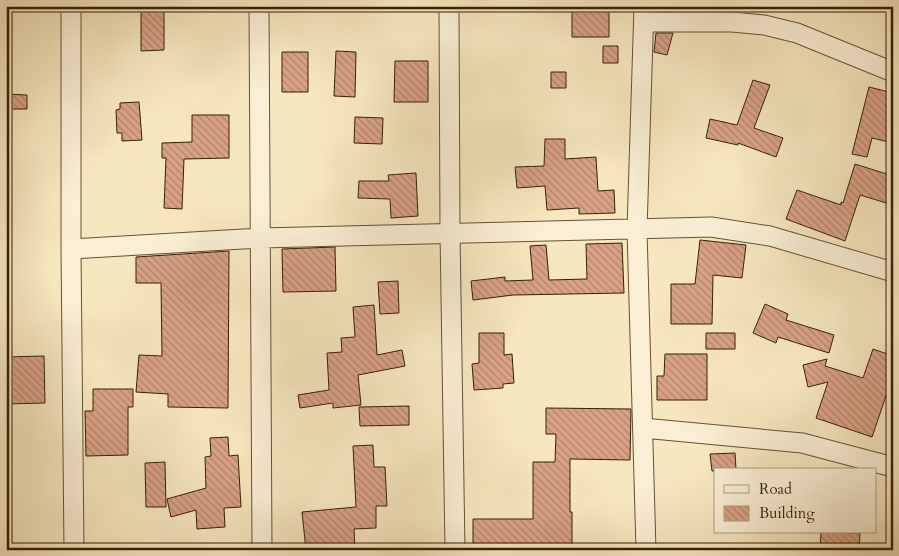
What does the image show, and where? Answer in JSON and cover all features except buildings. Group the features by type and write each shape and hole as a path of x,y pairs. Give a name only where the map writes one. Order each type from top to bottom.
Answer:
{"street":[{"path":"71,6 74,550"},
{"path":"259,6 262,550"},
{"path":"449,6 450,233 455,550"},
{"path":"646,550 637,230 644,14 764,25 797,33 893,72"},
{"path":"71,249 260,238 711,227 770,236 893,272"},
{"path":"643,428 802,443 893,467"}]}
